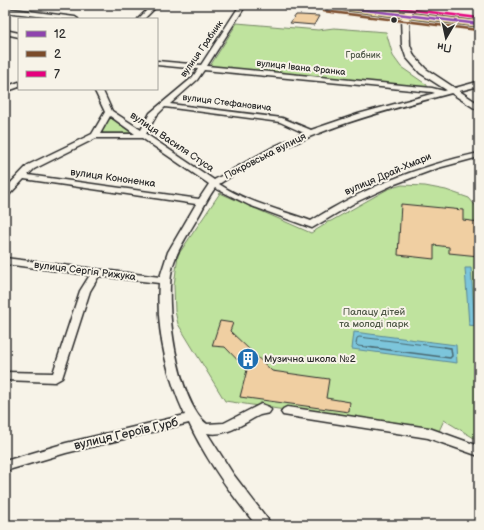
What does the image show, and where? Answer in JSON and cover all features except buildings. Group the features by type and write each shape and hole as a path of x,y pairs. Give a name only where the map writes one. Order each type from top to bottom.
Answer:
{"main road":[{"path":"324,5 479,24"}],"street":[{"path":"142,18 155,5"},
{"name":"вулиця Грабник","path":"142,136 153,115 163,105 191,83 243,5"},
{"path":"412,5 405,19 405,33 410,57 423,71 479,108"},
{"path":"5,10 65,18"},
{"path":"5,32 18,28"},
{"path":"5,32 18,36"},
{"name":"вулиця Івана Франка","path":"158,63 432,90 443,93"},
{"path":"5,90 18,84"},
{"name":"Покровська вулиця","path":"265,525 242,498 218,465 192,418 171,360 166,329 165,281 173,251 214,183 264,155 310,134 362,114 477,84"},
{"path":"95,136 109,112 98,90"},
{"name":"вулиця Стефановича","path":"163,105 275,118 310,134"},
{"name":"вулиця Василя Стуса","path":"109,112 223,190 252,203 312,225"},
{"path":"5,194 31,167 95,136 142,136"},
{"name":"вулиця Драй-Хмари","path":"312,225 338,208 357,198 426,168 479,155"},
{"name":"вулиця Кононенка","path":"21,176 202,202"},
{"name":"вулиця Сергія Рижука","path":"5,261 165,281"},
{"path":"5,376 55,378 58,375 85,292 96,273"},
{"name":"вулиця Героїв Гурб","path":"5,466 66,448 192,418 203,428 214,429 229,426 261,409 265,410"},
{"path":"287,412 429,433 479,451"}],"green space":[{"name":"Грабник","path":"237,23 318,30 334,28 386,32 393,56 401,67 427,85 427,87 210,66"},
{"path":"111,118 132,133 100,133"},
{"name":"Палацу дітей та молоді парк","path":"402,185 425,186 446,190 469,198 479,210 479,441 444,420 439,431 365,422 225,401 178,324 175,311 174,286 178,255 220,193 311,233 327,222 388,189"}],"water":[{"path":"465,268 471,268 475,326 469,325"},
{"path":"354,332 456,345 457,363 352,349"}],"transit line":[{"name":"12","path":"324,5 479,24"},
{"name":"7","path":"373,5 479,18"},
{"name":"2","path":"323,11 478,30"}],"place":[{"name":"Музична школа №2","path":"248,359"}]}
